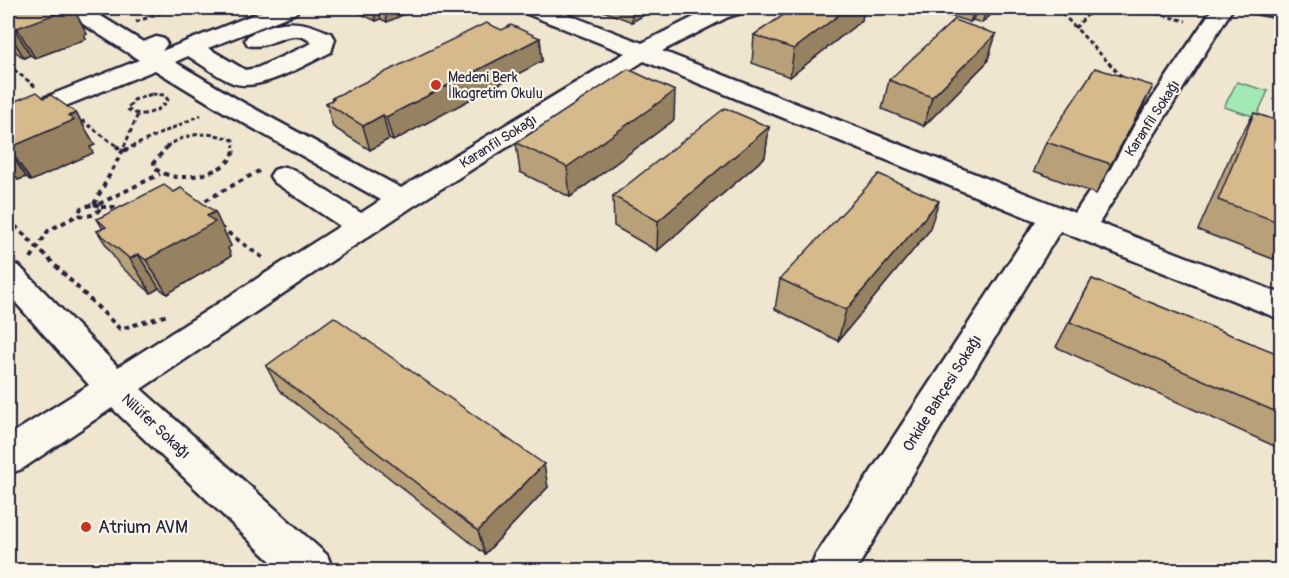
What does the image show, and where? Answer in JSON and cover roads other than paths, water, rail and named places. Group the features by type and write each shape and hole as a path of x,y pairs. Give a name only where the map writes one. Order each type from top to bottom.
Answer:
{"street":[{"path":"74,8 152,52 227,103 402,200"},
{"path":"8,121 56,101 152,52 189,47 288,8"},
{"path":"533,8 1281,308"},
{"name":"Karanfil Sokağı","path":"8,457 360,226 643,52 720,12 733,8"},
{"path":"1263,8 1281,12"},
{"name":"Karanfil Sokağı","path":"1068,223 1159,106 1216,18"},
{"path":"189,47 210,60"},
{"path":"284,176 360,226"},
{"name":"Orkide Bahçesi Sokağı","path":"832,570 957,368 1068,223"},
{"name":"Nilüfer Sokağı","path":"11,277 114,387 311,570"}],"place":[{"name":"Medeni Berk İlkogretim Okulu","path":"436,85"},
{"name":"Atrium AVM","path":"86,527"}]}
